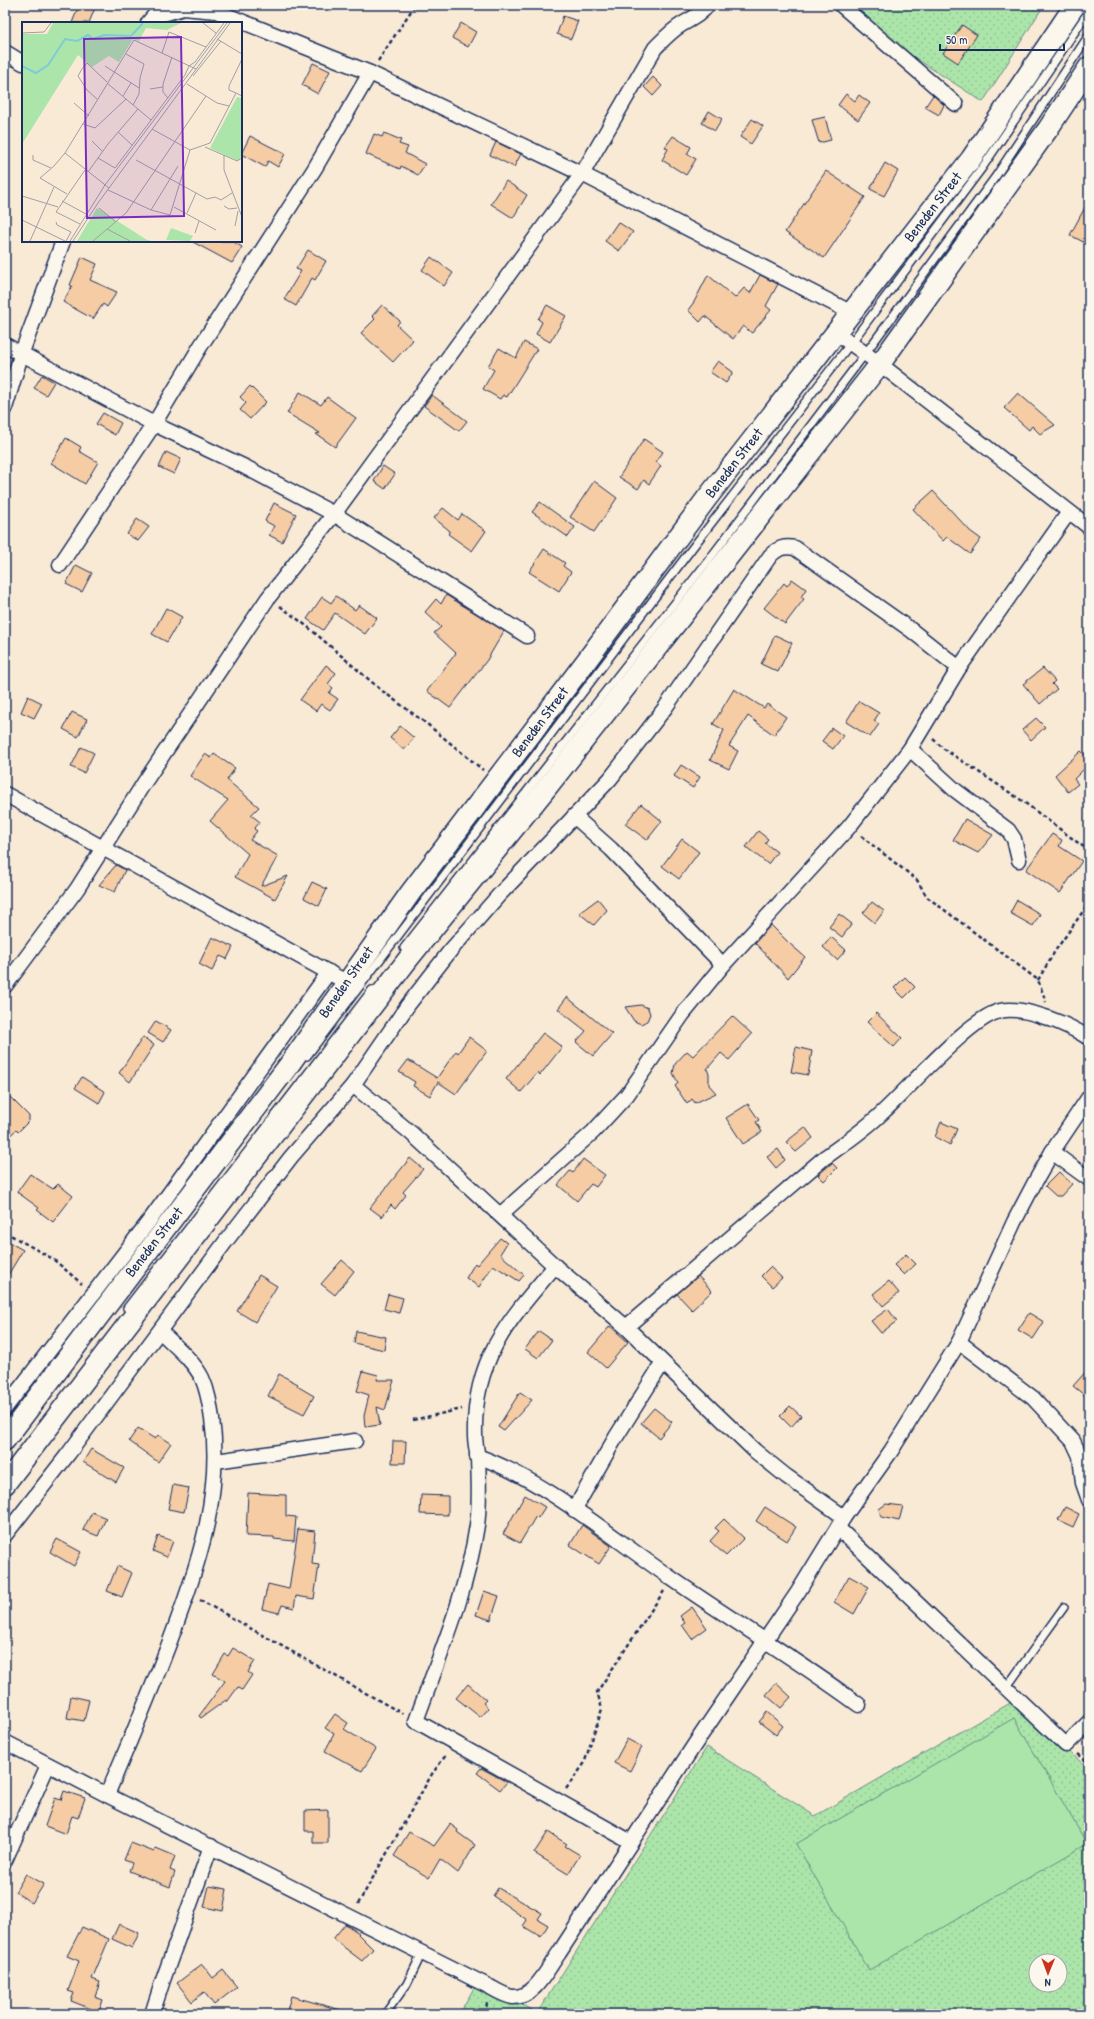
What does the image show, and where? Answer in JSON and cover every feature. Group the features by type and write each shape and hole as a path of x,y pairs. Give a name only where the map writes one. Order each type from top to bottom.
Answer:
{"main road":[{"name":"Beneden Street","path":"7,1443 289,1065 346,982 411,892 587,660 707,498 844,338 852,313 971,159 1076,5"},
{"name":"Beneden Street","path":"5,1484 409,958 548,786 1039,141 1089,67"}],"street":[{"path":"5,986 77,889 102,848 268,598 334,514 582,174 655,48 668,34 681,25 694,19 708,5"},
{"path":"841,5 956,104"},
{"path":"149,22 153,17 183,8 216,11 370,73 582,174 852,313"},
{"path":"5,52 22,62"},
{"path":"60,565 154,424 200,347 315,168 370,73"},
{"path":"5,408 21,355 63,242"},
{"path":"844,338 1089,527"},
{"path":"5,345 21,355 154,424 245,467 334,514 527,636"},
{"path":"501,1214 593,1132 627,1096 683,1014 723,965 849,827 910,749 959,668 1069,512"},
{"path":"5,1534 69,1453 291,1157 353,1085 408,1005 468,929 610,779 665,708 770,556 777,549 786,546 796,548 911,630 959,668"},
{"path":"910,749 955,790 1008,830 1014,839 1019,860"},
{"path":"5,794 346,982"},
{"path":"574,816 611,849 723,965"},
{"path":"5,1408 92,1292 150,1220 329,972"},
{"path":"626,1327 824,1158 883,1112 955,1042 988,1015 1000,1011 1020,1010 1053,1021 1089,1038"},
{"path":"353,1085 411,1133 501,1214 555,1266 626,1327 662,1364 755,1451 841,1523 1006,1688 1066,1745 1089,1722"},
{"path":"5,1742 107,1795 505,1995 513,1997 526,1994 539,1982 798,1592 841,1523 891,1451 959,1342 1014,1222 1052,1152 1089,1097"},
{"path":"1052,1152 1089,1179"},
{"path":"555,1266 514,1314 492,1352 479,1382 475,1406 475,1437 479,1498 477,1524 470,1564 455,1616 416,1721 631,1842"},
{"path":"107,1795 161,1669 188,1593 205,1539 216,1462 209,1399 202,1378 189,1360 160,1331"},
{"path":"959,1342 1033,1398 1073,1441 1080,1456 1083,1483 1089,1500"},
{"path":"574,1510 616,1436 662,1364"},
{"path":"216,1462 355,1441"},
{"path":"477,1456 502,1465 574,1510 672,1579 765,1640 859,1705"},
{"path":"5,1860 48,1765"},
{"path":"152,2014 211,1846"}],"lane":[{"path":"300,1065 677,568 844,338 982,168 1089,11"},
{"path":"398,956 711,557 872,359 1089,35"},
{"path":"121,1316 379,981"},
{"path":"7,1443 143,1271"},
{"path":"1006,1688 1064,1607"},
{"path":"385,2014 407,1984 422,1953"}],"path":[{"path":"370,73 415,5"},
{"path":"268,598 308,627 381,690 427,724 495,780"},
{"path":"922,730 944,749 1021,800 1089,851"},
{"path":"849,827 917,880 927,897 1038,980 1053,1021"},
{"path":"1038,980 1055,951 1089,903"},
{"path":"5,1232 53,1258 92,1292"},
{"path":"413,1420 475,1406"},
{"path":"557,1801 584,1764 602,1709 597,1692 672,1579"},
{"path":"188,1593 416,1721"},
{"path":"351,1917 432,1774 454,1743"}],"green space":[{"path":"834,5 1044,5 983,102"},
{"path":"1012,1702 1089,1769 1089,2014 459,2014 478,1981 537,2013 707,1747 815,1816"},
{"path":"1014,1718 1087,1844 869,1970 796,1844"}],"building":[{"path":"79,5 96,5 89,22 72,22"},
{"path":"563,16 578,21 571,39 557,34"},
{"path":"461,23 476,32 468,47 452,38"},
{"path":"962,25 977,35 958,63 943,53"},
{"path":"313,63 330,71 318,94 302,85"},
{"path":"653,77 662,86 653,96 644,87"},
{"path":"846,94 855,101 859,95 870,103 858,120 838,105"},
{"path":"933,95 944,105 939,115 925,107"},
{"path":"709,111 722,119 715,131 702,123"},
{"path":"825,117 831,140 819,143 812,120"},
{"path":"752,119 763,126 751,144 740,137"},
{"path":"384,133 401,140 399,144 408,147 405,153 425,164 418,175 401,166 400,169 366,154 374,134 382,137"},
{"path":"250,136 285,154 278,167 268,161 265,167 242,155"},
{"path":"673,136 691,147 687,154 696,159 686,175 662,160 668,149 665,147"},
{"path":"496,142 521,154 514,167 490,155"},
{"path":"885,163 898,171 884,196 870,189"},
{"path":"826,171 865,197 824,258 785,232"},
{"path":"506,181 527,195 513,218 491,204"},
{"path":"1089,200 1089,245 1070,235"},
{"path":"618,222 633,232 619,251 605,241"},
{"path":"193,242 234,242 242,247 232,263"},
{"path":"308,250 326,261 315,280 312,278 296,306 284,299 301,271 296,269"},
{"path":"82,257 97,264 90,280 117,292 107,307 103,304 93,319 63,302 72,286 70,285"},
{"path":"431,257 453,273 444,286 422,270"},
{"path":"708,275 735,298 744,288 750,293 760,275 778,284 766,306 771,310 752,333 743,326 733,339 705,316 700,322 688,310 694,302"},
{"path":"382,305 400,321 397,325 413,340 393,362 361,333 375,319 372,316"},
{"path":"547,305 566,316 550,342 536,334 542,322 538,319"},
{"path":"524,342 537,349 507,397 503,395 500,399 483,389 494,370 488,366 499,348 516,358"},
{"path":"718,361 733,372 726,383 710,372"},
{"path":"42,375 54,382 46,395 34,388"},
{"path":"250,386 266,402 250,419 240,410 246,403 240,397"},
{"path":"300,392 321,405 327,397 356,418 335,447 316,434 320,433 287,413"},
{"path":"1018,393 1055,425 1040,434 1032,426 1029,430 1004,408"},
{"path":"432,395 467,421 459,431 424,406"},
{"path":"103,413 121,423 115,435 96,424"},
{"path":"66,438 81,447 79,451 98,462 85,484 51,463"},
{"path":"644,439 663,452 656,462 661,466 649,484 644,480 638,489 619,477"},
{"path":"166,452 181,459 174,474 159,467"},
{"path":"383,466 395,474 385,489 374,481"},
{"path":"594,481 617,498 594,532 570,517"},
{"path":"933,491 970,531 981,539 970,554 947,537 943,541 913,509"},
{"path":"540,502 575,527 568,537 532,512"},
{"path":"274,503 296,514 282,542 269,535 274,526 265,521"},
{"path":"443,508 458,520 462,514 486,531 472,551 448,534 450,531 434,518"},
{"path":"137,519 149,527 138,541 127,534"},
{"path":"544,549 565,563 563,566 571,572 559,591 529,572"},
{"path":"76,565 92,573 82,592 66,584"},
{"path":"792,579 806,589 801,597 804,599 785,624 764,608 784,583 787,586"},
{"path":"446,595 504,631 487,660 450,708 427,691 456,653 434,633 441,627 425,612 436,599 441,604"},
{"path":"336,596 355,610 359,605 377,618 365,634 335,613 323,630 307,619 322,597 331,603"},
{"path":"166,608 182,617 167,642 152,634"},
{"path":"775,635 792,643 778,672 761,664"},
{"path":"326,665 336,673 328,684 333,688 329,693 338,699 330,710 321,704 316,711 300,700"},
{"path":"1043,668 1055,681 1052,684 1057,689 1040,704 1023,684"},
{"path":"734,689 764,708 767,704 786,717 774,735 748,716 729,746 738,751 729,769 710,760 724,730 713,724"},
{"path":"28,696 42,703 34,718 21,712"},
{"path":"859,701 879,713 874,721 879,724 870,737 846,722"},
{"path":"72,712 87,719 78,737 63,729"},
{"path":"1036,718 1045,727 1031,740 1022,730"},
{"path":"400,726 414,738 404,750 390,738"},
{"path":"832,728 843,736 833,749 822,741"},
{"path":"81,747 94,753 84,773 71,767"},
{"path":"1081,751 1089,759 1089,764 1074,779 1078,784 1068,792 1055,775"},
{"path":"205,754 211,758 214,754 235,768 227,780 259,807 251,815 260,822 254,829 257,831 250,840 278,856 261,886 288,876 275,899 235,877 248,854 210,821 228,800 190,776"},
{"path":"681,765 700,777 693,788 674,776"},
{"path":"641,804 662,821 647,840 625,824"},
{"path":"965,819 993,835 978,853 953,840"},
{"path":"758,831 768,839 765,843 777,852 768,864 746,847"},
{"path":"1052,834 1062,840 1059,846 1082,861 1060,893 1026,870"},
{"path":"682,839 699,852 679,879 662,866"},
{"path":"116,865 125,870 115,892 99,885"},
{"path":"312,882 327,889 319,906 304,898"},
{"path":"598,899 607,910 594,925 579,913"},
{"path":"1017,900 1040,914 1033,926 1010,913"},
{"path":"872,902 884,911 875,923 863,913"},
{"path":"839,914 852,924 842,937 829,927"},
{"path":"771,925 805,957 788,978 755,943"},
{"path":"212,937 233,947 227,959 220,956 212,971 199,964"},
{"path":"831,937 846,950 837,960 823,947"},
{"path":"905,977 915,987 904,998 894,988"},
{"path":"567,997 612,1034 593,1056 576,1042 586,1031 558,1009"},
{"path":"641,1005 648,1008 650,1014 647,1021 641,1024 634,1021 625,1007"},
{"path":"876,1013 902,1038 894,1047 867,1022"},
{"path":"732,1016 752,1034 729,1060 721,1053 707,1069 709,1074 709,1085 716,1093 695,1103 692,1099 687,1104 675,1086 678,1083 673,1073 675,1064 687,1051 693,1056"},
{"path":"156,1021 171,1030 163,1042 148,1033"},
{"path":"543,1033 562,1047 540,1075 538,1072 521,1092 506,1079"},
{"path":"143,1037 154,1045 130,1082 119,1073"},
{"path":"469,1037 487,1051 456,1094 438,1082 430,1096 413,1086 415,1082 399,1072 408,1060 437,1078 456,1051 458,1053"},
{"path":"796,1047 812,1051 808,1075 791,1072"},
{"path":"82,1077 105,1092 99,1103 75,1088"},
{"path":"5,1092 29,1116 29,1121 18,1132 16,1130 5,1140"},
{"path":"748,1104 759,1120 756,1122 762,1132 743,1144 726,1118"},
{"path":"941,1122 957,1129 950,1145 935,1137"},
{"path":"805,1127 813,1138 796,1152 786,1142"},
{"path":"778,1149 785,1160 776,1168 767,1157"},
{"path":"410,1158 423,1169 403,1192 406,1195 395,1209 391,1205 382,1217 370,1208"},
{"path":"583,1159 605,1175 596,1187 591,1184 577,1201 558,1185 570,1171 573,1173"},
{"path":"832,1163 837,1168 824,1181 818,1175"},
{"path":"1059,1172 1072,1184 1061,1196 1056,1196 1045,1186"},
{"path":"30,1174 53,1189 58,1184 73,1196 53,1222 37,1210 39,1208 17,1192"},
{"path":"500,1238 507,1243 500,1254 524,1275 519,1281 493,1265 479,1287 466,1278 475,1263 477,1265"},
{"path":"5,1240 23,1250 5,1280"},
{"path":"906,1254 916,1264 904,1275 894,1265"},
{"path":"342,1260 354,1271 335,1295 321,1284"},
{"path":"770,1267 782,1278 772,1287 761,1276"},
{"path":"259,1275 277,1286 255,1322 237,1311"},
{"path":"698,1276 712,1291 692,1310 677,1294"},
{"path":"889,1281 899,1293 883,1306 873,1294"},
{"path":"388,1294 403,1298 399,1313 384,1309"},
{"path":"888,1309 897,1321 881,1333 871,1321"},
{"path":"1029,1313 1044,1322 1033,1339 1018,1330"},
{"path":"610,1326 628,1342 606,1368 588,1352"},
{"path":"356,1331 386,1337 384,1350 354,1343"},
{"path":"539,1331 552,1340 538,1358 525,1349"},
{"path":"1089,1368 1089,1399 1073,1386"},
{"path":"363,1371 378,1375 377,1380 394,1380 385,1410 377,1407 380,1425 365,1427 364,1416 369,1395 357,1391"},
{"path":"279,1374 298,1384 297,1386 314,1396 304,1414 268,1396"},
{"path":"520,1392 532,1400 504,1431 498,1427"},
{"path":"790,1406 801,1416 791,1427 780,1416"},
{"path":"654,1408 672,1422 659,1438 641,1423"},
{"path":"138,1428 155,1439 158,1435 171,1443 158,1462 129,1441"},
{"path":"393,1441 406,1441 405,1463 392,1463"},
{"path":"91,1449 124,1468 116,1482 83,1462"},
{"path":"173,1485 189,1488 184,1512 168,1509"},
{"path":"248,1493 286,1495 286,1516 296,1517 294,1541 274,1539 274,1537 246,1536"},
{"path":"421,1495 448,1496 448,1515 420,1514"},
{"path":"525,1495 545,1507 538,1518 536,1516 520,1543 503,1534"},
{"path":"886,1504 903,1506 899,1521 881,1517 879,1509"},
{"path":"765,1507 796,1527 787,1541 756,1521"},
{"path":"1065,1507 1079,1514 1073,1527 1058,1520"},
{"path":"92,1512 106,1518 98,1536 83,1530"},
{"path":"724,1519 744,1538 726,1556 710,1541 719,1531 715,1528"},
{"path":"582,1525 611,1546 599,1564 570,1545"},
{"path":"298,1529 315,1531 312,1564 319,1565 314,1599 296,1596 294,1608 282,1605 279,1613 262,1609 268,1584 289,1589"},
{"path":"158,1536 173,1541 167,1557 153,1551"},
{"path":"57,1539 81,1552 74,1566 50,1552"},
{"path":"117,1566 132,1573 122,1597 107,1591"},
{"path":"849,1576 869,1587 854,1614 834,1602"},
{"path":"484,1591 499,1596 491,1620 476,1615"},
{"path":"692,1607 707,1628 692,1639 682,1625 685,1623 680,1616"},
{"path":"233,1648 255,1661 248,1672 252,1675 242,1690 238,1687 227,1702 226,1700 201,1718 199,1716 225,1681 213,1674 225,1654 228,1656"},
{"path":"776,1683 791,1697 781,1708 766,1695"},
{"path":"468,1684 486,1700 483,1703 488,1708 480,1717 456,1698"},
{"path":"71,1696 89,1700 84,1721 67,1718"},
{"path":"767,1712 783,1726 776,1735 759,1722"},
{"path":"335,1714 348,1723 344,1729 376,1749 362,1771 325,1751 334,1734 325,1728"},
{"path":"627,1739 642,1747 630,1771 614,1763"},
{"path":"481,1768 507,1782 500,1790 477,1773"},
{"path":"64,1791 85,1798 78,1818 72,1816 66,1834 45,1826 55,1798 61,1800"},
{"path":"328,1810 328,1843 313,1843 313,1831 305,1831 305,1811"},
{"path":"450,1824 458,1830 457,1832 475,1845 458,1873 440,1859 429,1878 394,1856 409,1832 434,1846"},
{"path":"548,1832 567,1844 565,1846 580,1855 568,1874 534,1853"},
{"path":"131,1843 154,1852 156,1848 175,1856 170,1870 175,1872 170,1887 129,1871 132,1863 124,1860"},
{"path":"26,1874 44,1884 32,1903 15,1892"},
{"path":"209,1886 227,1889 223,1911 204,1907"},
{"path":"498,1888 542,1913 538,1919 548,1925 541,1937 523,1926 527,1920 493,1896"},
{"path":"119,1924 139,1933 132,1948 112,1939"},
{"path":"345,1924 359,1933 358,1934 373,1949 362,1961 333,1939"},
{"path":"82,1927 109,1939 92,1979 100,1982 95,1997 103,2000 99,2012 71,2001 74,1993 68,1991 79,1961 67,1956"},
{"path":"202,1964 213,1978 223,1970 237,1987 214,2005 204,1992 192,2002 177,1983"},
{"path":"291,1996 341,2010 340,2014 286,2014"}]}
